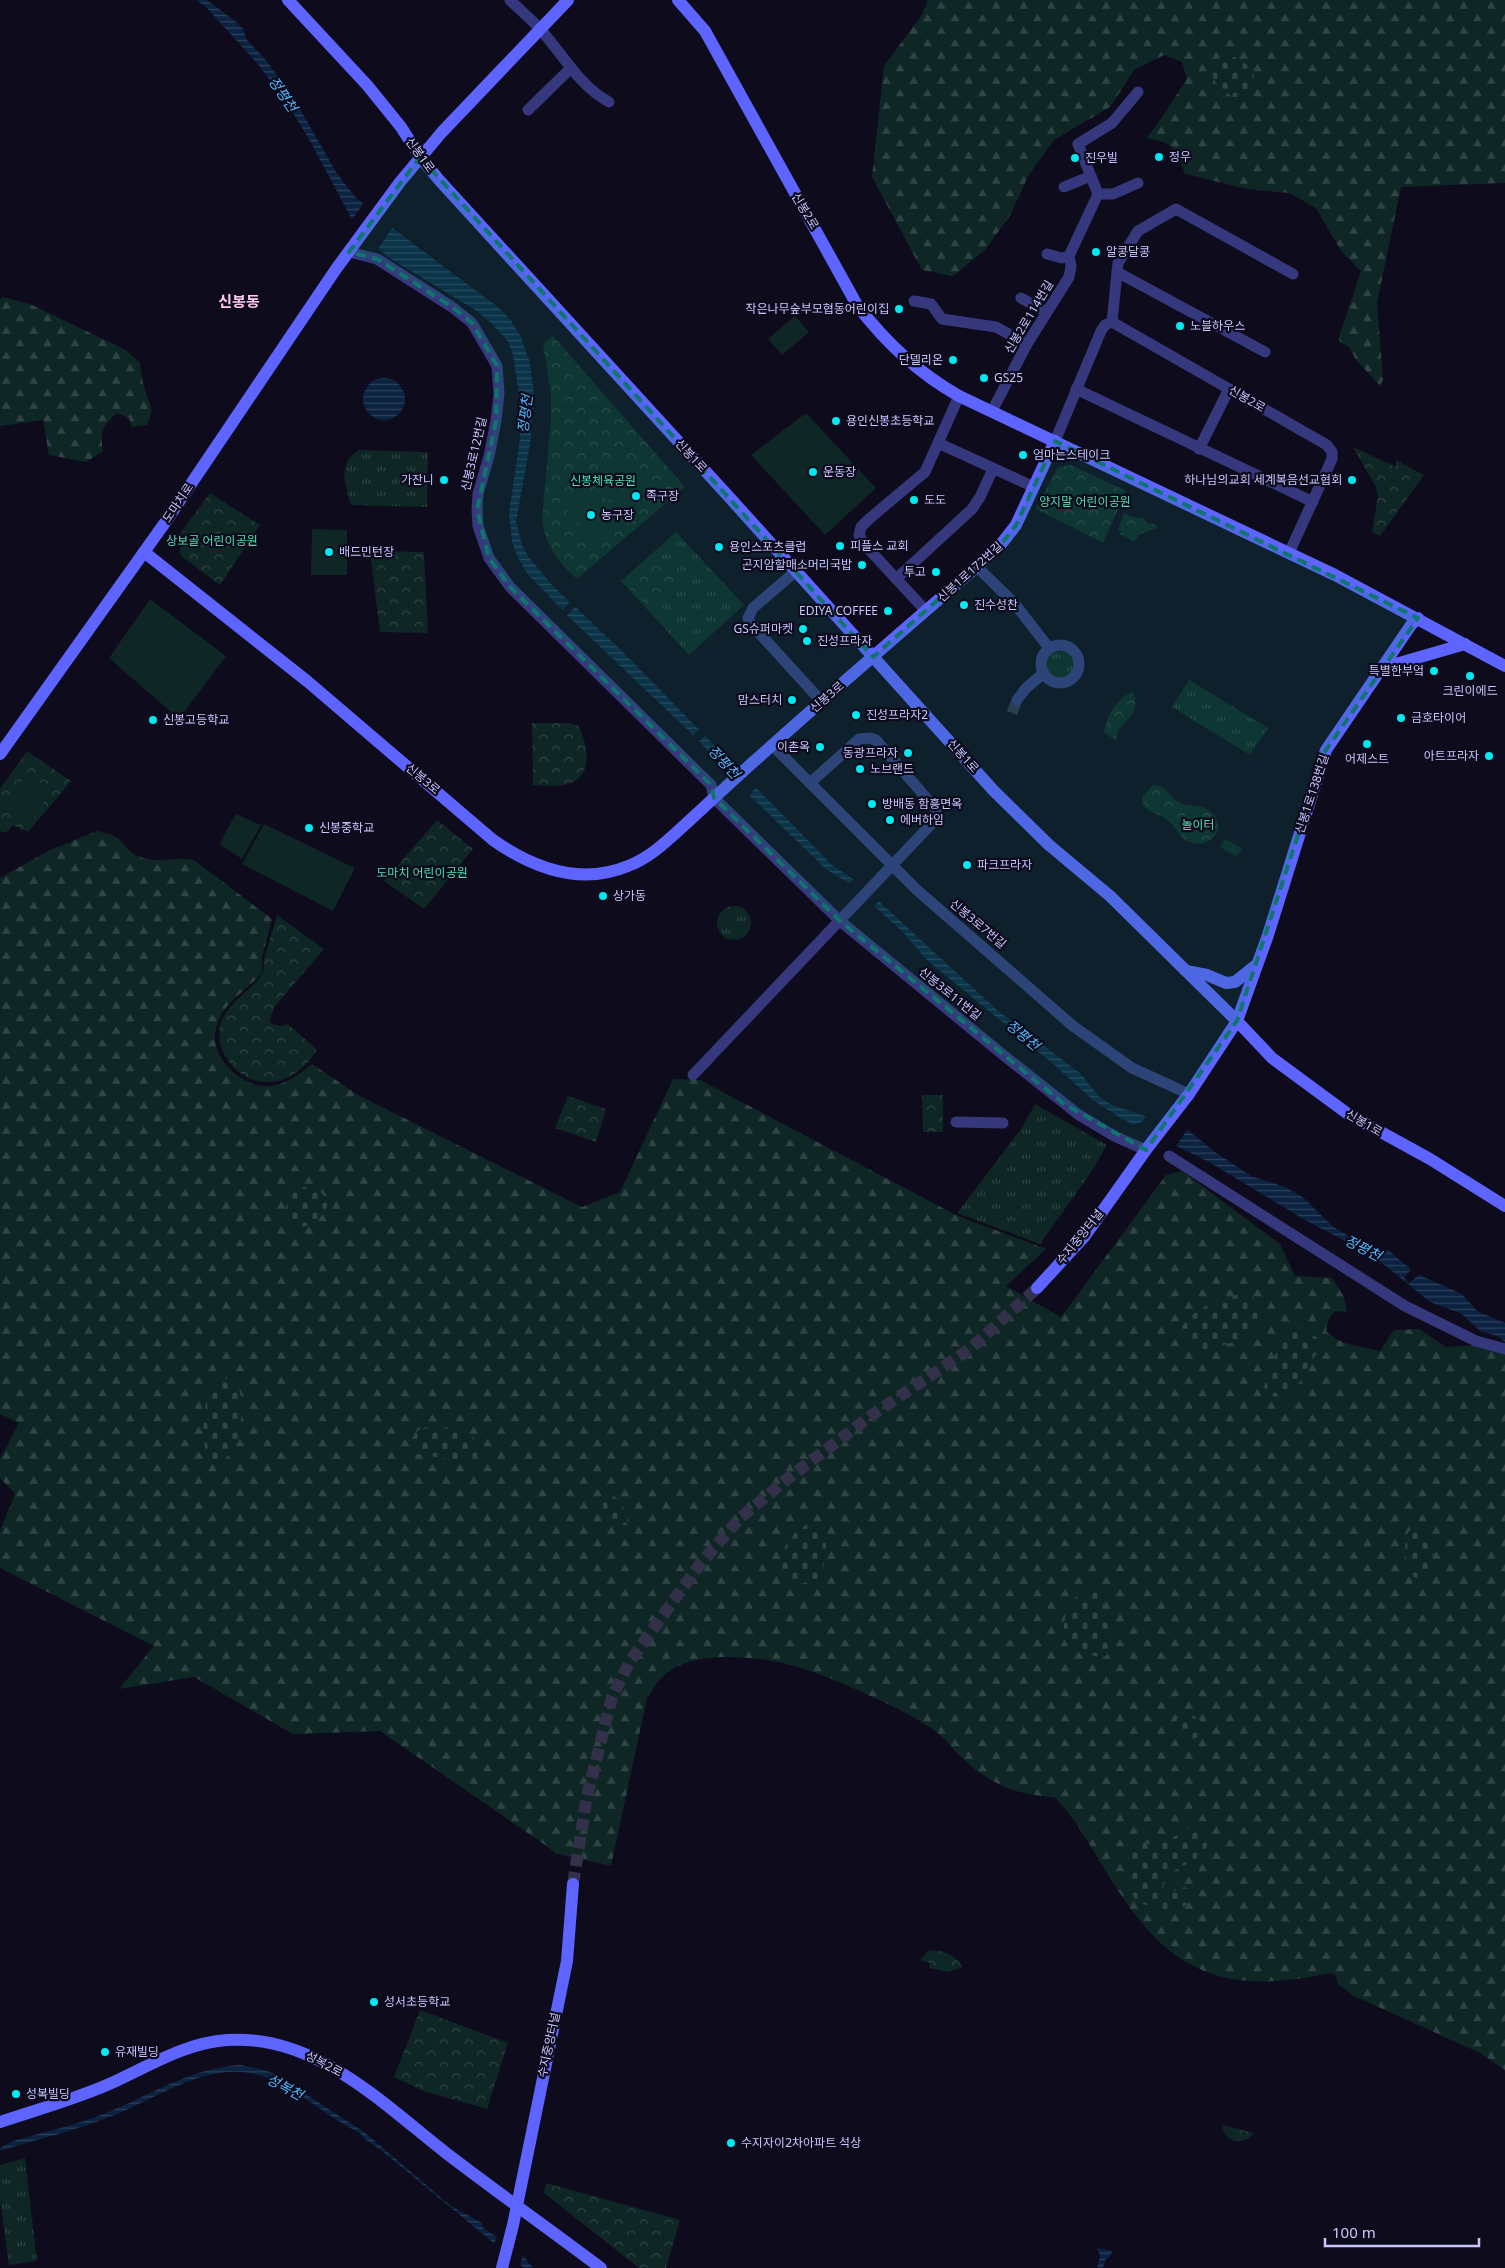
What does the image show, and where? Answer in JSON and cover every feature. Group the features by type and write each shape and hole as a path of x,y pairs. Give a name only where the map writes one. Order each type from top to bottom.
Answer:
{"street":[{"name":"신봉1로","path":"288,0 367,85 401,127 420,157 993,790 1049,845 1110,896 1272,1058 1348,1114 1430,1159 1505,1206"},
{"path":"510,0 541,30 571,68 591,89 609,102"},
{"path":"420,157 568,0"},
{"name":"신봉2로","path":"678,0 705,31 857,305 877,331 908,362 939,385 959,396 1289,553 1418,618 1505,666"},
{"path":"528,110 571,68"},
{"path":"1138,92 1112,123 1078,144 1098,194 1113,194 1138,183"},
{"name":"도마치로","path":"0,754 144,552 350,250 420,157"},
{"path":"1064,187 1091,176"},
{"name":"신봉2로114번길","path":"992,411 1027,344 1069,277 1071,266 1069,256 1098,194"},
{"path":"1055,441 1105,325 1112,322 1118,263 1138,231 1176,209 1292,274"},
{"name":"신봉3로12번길","path":"350,250 377,259 452,307 472,323 497,366 499,394 489,456 478,494 477,510 478,526 489,558 510,587 719,793"},
{"path":"1047,254 1062,258 1069,256"},
{"path":"1117,272 1265,352"},
{"path":"1021,298 1046,312"},
{"path":"914,301 931,304 942,319 996,327 1027,344"},
{"name":"신봉2로","path":"1112,322 1327,445 1332,452 1332,459 1289,553"},
{"path":"1076,389 1312,502"},
{"path":"1199,449 1230,389"},
{"path":"926,611 864,544 859,535 861,527 925,472 959,396"},
{"name":"신봉1로172번길","path":"873,657 1002,543 1016,524 1055,441"},
{"path":"938,443 1034,488"},
{"path":"896,579 972,508 980,497 993,468"},
{"name":"신봉3로","path":"144,552 307,681 493,840 539,867 591,875 629,866 660,847 772,745 873,657"},
{"path":"977,567 1015,604 1049,648"},
{"path":"796,571 753,608 748,618 750,623 822,702"},
{"name":"신봉1로138번길","path":"1237,1021 1268,935 1326,750 1411,625 1418,618"},
{"path":"1062,644 1068,646 1078,655 1079,668 1072,679 1060,683 1049,679 1044,673 1041,664 1042,658 1049,648 1062,644"},
{"path":"1382,668 1465,644"},
{"path":"1017,700 1026,688 1044,673"},
{"path":"693,1074 850,912 891,865 938,817 936,809 876,740 870,738 859,739 810,783"},
{"name":"신봉3로7번길","path":"772,745 917,890 1073,1026 1132,1068 1189,1094"},
{"name":"신봉3로11번길","path":"719,793 840,921 1064,1104 1116,1137 1147,1148"},
{"path":"1186,971 1207,975 1226,983 1235,982 1257,964"},
{"path":"1147,1148 1189,1094 1237,1021"},
{"path":"956,1122 1002,1123"},
{"name":"수지중앙터널","path":"1037,1288 1084,1237 1147,1148"},
{"path":"1169,1156 1405,1306 1476,1341 1505,1349"},
{"name":"수지중앙터널","path":"502,2268 513,2225 567,1960 573,1884"},
{"name":"성복2로","path":"0,2122 77,2097 186,2049 227,2040 279,2045 314,2058 356,2082 601,2268"}],"highlighted area":[{"path":"420,157 873,657 1002,543 1016,525 1055,441 1418,618 1326,750 1237,1021 1146,1150 1064,1104 840,921 714,798 711,785 510,587 489,558 477,510 496,421 497,366 472,323 452,307 377,259 349,252"}],"green space":[{"path":"928,0 1505,0 1505,183 1401,187 1377,303 1383,380 1380,386 1356,360 1350,348 1338,340 1361,271 1341,251 1316,208 1289,193 1247,189 1185,174 1173,148 1163,142 1146,138 1187,79 1182,62 1164,55 1134,70 1110,107 1054,140 1028,176 1011,214 986,249 953,276 922,270 872,177 884,66 921,16"},
{"path":"1224,56 1235,57 1253,69 1254,79 1248,96 1232,97 1216,83 1211,71 1214,61"},
{"path":"3,297 30,304 126,350 140,363 143,383 152,411 147,425 132,427 129,418 117,413 103,430 103,451 86,462 49,455 43,420 0,426 0,299"},
{"path":"795,316 809,332 782,355 768,339"},
{"name":"신봉체육공원","path":"553,336 685,487 577,579 558,559 549,545 542,519 551,418 551,395 543,343"},
{"name":"운동장","path":"806,413 876,488 825,535 751,455"},
{"path":"1353,447 1396,467 1396,460 1424,475 1380,536 1372,532 1378,496 1376,487"},
{"path":"359,450 428,452 427,507 351,505 344,474 348,461"},
{"path":"620,451 640,472 607,501 588,480"},
{"name":"양지말 어린이공원","path":"1071,465 1126,491 1103,543 1036,509 1058,467"},
{"name":"족구장","path":"640,474 659,494 632,516 614,497"},
{"name":"농구장","path":"584,484 622,525 599,545 561,504"},
{"name":"상보골 어린이공원","path":"210,493 260,525 220,585 181,556 178,536"},
{"path":"1124,513 1132,517 1143,518 1149,524 1156,524 1157,528 1140,534 1134,542 1120,534 1121,531 1118,529"},
{"name":"배드민턴장","path":"312,529 347,530 347,575 311,575"},
{"path":"676,532 744,605 689,655 621,581"},
{"path":"370,551 424,552 428,633 380,632"},
{"path":"655,552 680,579 649,608 623,581"},
{"path":"150,599 226,656 179,719 109,658"},
{"path":"1060,646 1067,647 1073,651 1077,657 1077,671 1073,677 1067,681 1060,682 1053,681 1047,677 1043,671 1042,664 1043,657 1047,651 1053,647"},
{"path":"1189,680 1268,728 1250,755 1172,707"},
{"path":"1133,691 1135,709 1120,728 1116,741 1104,732 1108,719 1117,703"},
{"path":"532,723 569,723 579,726 585,743 586,761 585,769 581,776 574,782 553,786 533,785"},
{"path":"27,751 71,781 28,832 13,825 6,833 0,831 0,789"},
{"path":"26,775 43,784 46,798 30,823 4,806"},
{"name":"놀이터","path":"1153,785 1164,788 1185,805 1199,806 1212,813 1218,825 1217,831 1210,841 1197,844 1190,842 1183,838 1169,821 1143,806 1142,797"},
{"path":"236,814 261,825 242,859 219,844"},
{"name":"도마치 어린이공원","path":"437,820 473,849 424,909 384,881"},
{"path":"264,824 355,868 333,911 242,864"},
{"path":"97,831 116,837 136,856 154,860 194,860 272,919 262,957 262,973 223,1011 216,1028 215,1038 221,1057 234,1073 252,1083 268,1086 289,1080 312,1064 358,1095 582,1207 620,1192 673,1079 700,1080 956,1215 1046,1249 1006,1286 1061,1317 1166,1175 1182,1171 1280,1244 1295,1276 1332,1278 1344,1297 1347,1312 1335,1311 1329,1319 1326,1331 1336,1339 1348,1344 1380,1351 1394,1330 1419,1329 1446,1347 1475,1345 1505,1354 1505,2070 1480,2053 1354,1996 1339,1985 1335,1975 1330,1973 1297,1979 1238,1980 1213,1974 1189,1963 1166,1948 1144,1926 1123,1898 1075,1822 1056,1798 1021,1792 995,1782 968,1763 937,1732 917,1719 846,1685 795,1666 760,1659 716,1657 683,1664 671,1670 661,1679 647,1698 611,1866 558,1854 380,1731 293,1734 194,1677 119,1689 154,1646 0,1568 0,1531 15,1494 0,1478 0,1459 19,1423 0,1414 0,878 48,851"},
{"path":"1225,839 1242,848 1237,857 1220,847"},
{"path":"734,906 741,907 746,911 750,916 750,930 746,935 741,939 734,940 727,939 722,935 718,930 717,923 718,916 722,911 727,907"},
{"path":"277,915 324,949 274,1007 270,1020 272,1024 276,1025 288,1024 317,1050 302,1068 290,1076 268,1082 257,1081 247,1077 230,1063 224,1054 219,1033 221,1022 229,1008 263,973 264,959"},
{"path":"922,1095 943,1095 943,1132 923,1132"},
{"path":"568,1096 606,1109 596,1142 555,1128"},
{"path":"1035,1104 1107,1145 1092,1171 1040,1244 957,1213 1021,1129"},
{"path":"300,1186 320,1191 328,1200 325,1211 318,1219 297,1229 287,1223 286,1207 291,1193"},
{"path":"1249,1293 1258,1303 1263,1312 1264,1319 1261,1326 1247,1337 1214,1348 1201,1349 1189,1343 1180,1331 1184,1323 1191,1316 1209,1305 1240,1294"},
{"path":"1297,1327 1318,1338 1321,1343 1319,1349 1296,1388 1285,1399 1273,1396 1264,1387 1268,1371 1287,1329"},
{"path":"228,1378 239,1388 241,1402 240,1429 232,1452 220,1461 211,1463 207,1455 204,1437 204,1418 208,1390 217,1381"},
{"path":"428,1427 455,1430 472,1436 477,1441 479,1449 476,1459 472,1462 465,1462 418,1454 412,1446 413,1438 418,1431"},
{"path":"606,1493 615,1497 622,1505 627,1515 627,1525 617,1525 607,1513 601,1498"},
{"path":"812,1523 820,1525 825,1532 825,1559 818,1578 813,1583 803,1584 787,1579 780,1573 781,1557 788,1542 798,1530"},
{"path":"1410,1530 1419,1530 1425,1533 1430,1538 1432,1544 1433,1560 1430,1576 1423,1580 1414,1577 1407,1561 1405,1547"},
{"path":"1092,1589 1099,1593 1110,1633 1109,1649 1106,1656 1101,1657 1091,1656 1068,1647 1065,1639 1065,1620 1071,1604 1083,1592"},
{"path":"1189,1712 1200,1721 1199,1736 1193,1739 1182,1730 1176,1717"},
{"path":"1194,1826 1206,1830 1208,1842 1204,1851 1197,1858 1170,1874 1165,1881 1164,1891 1171,1893 1184,1887 1189,1889 1192,1896 1189,1903 1175,1912 1136,1902 1128,1883 1130,1857 1126,1839 1158,1844"},
{"path":"928,1951 939,1951 948,1954 963,1967 948,1972 929,1968 930,1963 920,1960"},
{"path":"420,2010 508,2043 487,2109 426,2092 394,2077"},
{"path":"1222,2125 1254,2133 1245,2140 1235,2141 1227,2136"},
{"path":"25,2158 37,2261 9,2265 0,2200 0,2165"},
{"path":"546,2183 680,2220 666,2268 639,2268 544,2193"}],"water":[{"name":"정평천","path":"196,0 207,0 243,29 247,40 265,59 292,95 336,172 356,198 399,233 499,308 510,319 520,335 530,363 534,396 530,444 516,522 522,545 528,556 551,584 622,651 832,865 859,883 997,1010 1081,1074 1099,1097 1112,1105 1189,1131 1215,1152 1251,1176 1285,1187 1304,1198 1332,1226 1363,1245 1388,1250 1415,1273 1462,1294 1477,1311 1505,1323 1505,1342 1497,1336 1480,1331 1462,1314 1430,1302 1386,1266 1355,1246 1305,1220 1209,1162 1122,1119 1093,1100 1052,1063 927,960 902,931 847,882 827,870 751,797 696,738 569,617 527,573 517,556 512,541 509,513 520,439 521,407 513,355 508,341 477,311 388,257 357,229 309,139 283,97 256,62 205,6"},
{"path":"384,378 399,384 405,399 399,414 384,420 369,414 363,399 369,384"},
{"path":"240,2065 273,2073 364,2132 451,2206 482,2223 483,2228 520,2252 533,2268 524,2268 381,2150 366,2140 360,2133 288,2088 262,2076 242,2072 204,2076 98,2121 0,2151 0,2148 13,2141 95,2117 187,2077 204,2071"},
{"path":"1097,2248 1113,2251 1106,2259 1103,2268 1097,2268 1100,2256"}],"pier":[{"path":"365,202 394,226 377,250 355,231 350,222"},
{"path":"572,600 577,605 566,616 561,611"},
{"path":"701,728 707,734 698,742 692,736"},
{"path":"729,756 758,785 748,797 717,764"},
{"path":"856,877 880,899 873,908 847,885"},
{"path":"1148,1114 1160,1120 1188,1128 1175,1148 1130,1126 1142,1122"},
{"path":"1413,1268 1421,1273 1409,1283 1404,1277"},
{"path":"497,2234 523,2252 520,2267 494,2247"}],"tunnel":[{"path":"1012,713 1017,700"},
{"path":"573,1884 587,1796 612,1697 630,1661 700,1564 740,1518 786,1480 872,1415 970,1349 1037,1288"}],"place":[{"name":"정우","path":"1159,157"},
{"name":"진우빌","path":"1075,158"},
{"name":"알콩달콩","path":"1096,252"},
{"name":"작은나무숲부모협동어린이집","path":"899,309"},
{"name":"노블하우스","path":"1180,326"},
{"name":"단델리온","path":"953,360"},
{"name":"GS25","path":"984,378"},
{"name":"용인신봉초등학교","path":"836,421"},
{"name":"엄마는스테이크","path":"1023,455"},
{"name":"운동장","path":"813,472"},
{"name":"가잔니","path":"444,480"},
{"name":"하나님의교회 세계복음선교협회","path":"1352,480"},
{"name":"족구장","path":"636,496"},
{"name":"도도","path":"914,500"},
{"name":"농구장","path":"591,515"},
{"name":"피플스 교회","path":"840,546"},
{"name":"용인스포츠클럽","path":"719,547"},
{"name":"배드민턴장","path":"329,552"},
{"name":"곤지암할매소머리국밥","path":"862,565"},
{"name":"투고","path":"936,572"},
{"name":"진수성찬","path":"964,605"},
{"name":"EDIYA COFFEE","path":"888,611"},
{"name":"GS슈퍼마켓","path":"803,629"},
{"name":"진성프라자","path":"807,641"},
{"name":"특별한부엌","path":"1434,671"},
{"name":"크린이에드","path":"1470,676"},
{"name":"맘스터치","path":"792,700"},
{"name":"진성프라자2","path":"856,715"},
{"name":"금호타이어","path":"1401,718"},
{"name":"신봉고등학교","path":"153,720"},
{"name":"어제스트","path":"1367,744"},
{"name":"이촌옥","path":"820,747"},
{"name":"동광프라자","path":"908,753"},
{"name":"아트프라자","path":"1489,756"},
{"name":"노브랜드","path":"860,769"},
{"name":"방배동 함흥면옥","path":"872,804"},
{"name":"에버하임","path":"890,820"},
{"name":"신봉중학교","path":"309,828"},
{"name":"파크프라자","path":"967,865"},
{"name":"상가동","path":"603,896"},
{"name":"성서초등학교","path":"374,2002"},
{"name":"유재빌딩","path":"105,2052"},
{"name":"성복빌딩","path":"16,2094"},
{"name":"수지자이2차아파트 석상","path":"731,2143"}],"district":[{"name":"신봉동","path":"239,302"}],"water label":[{"name":"성복천","path":"285,2087"}]}
